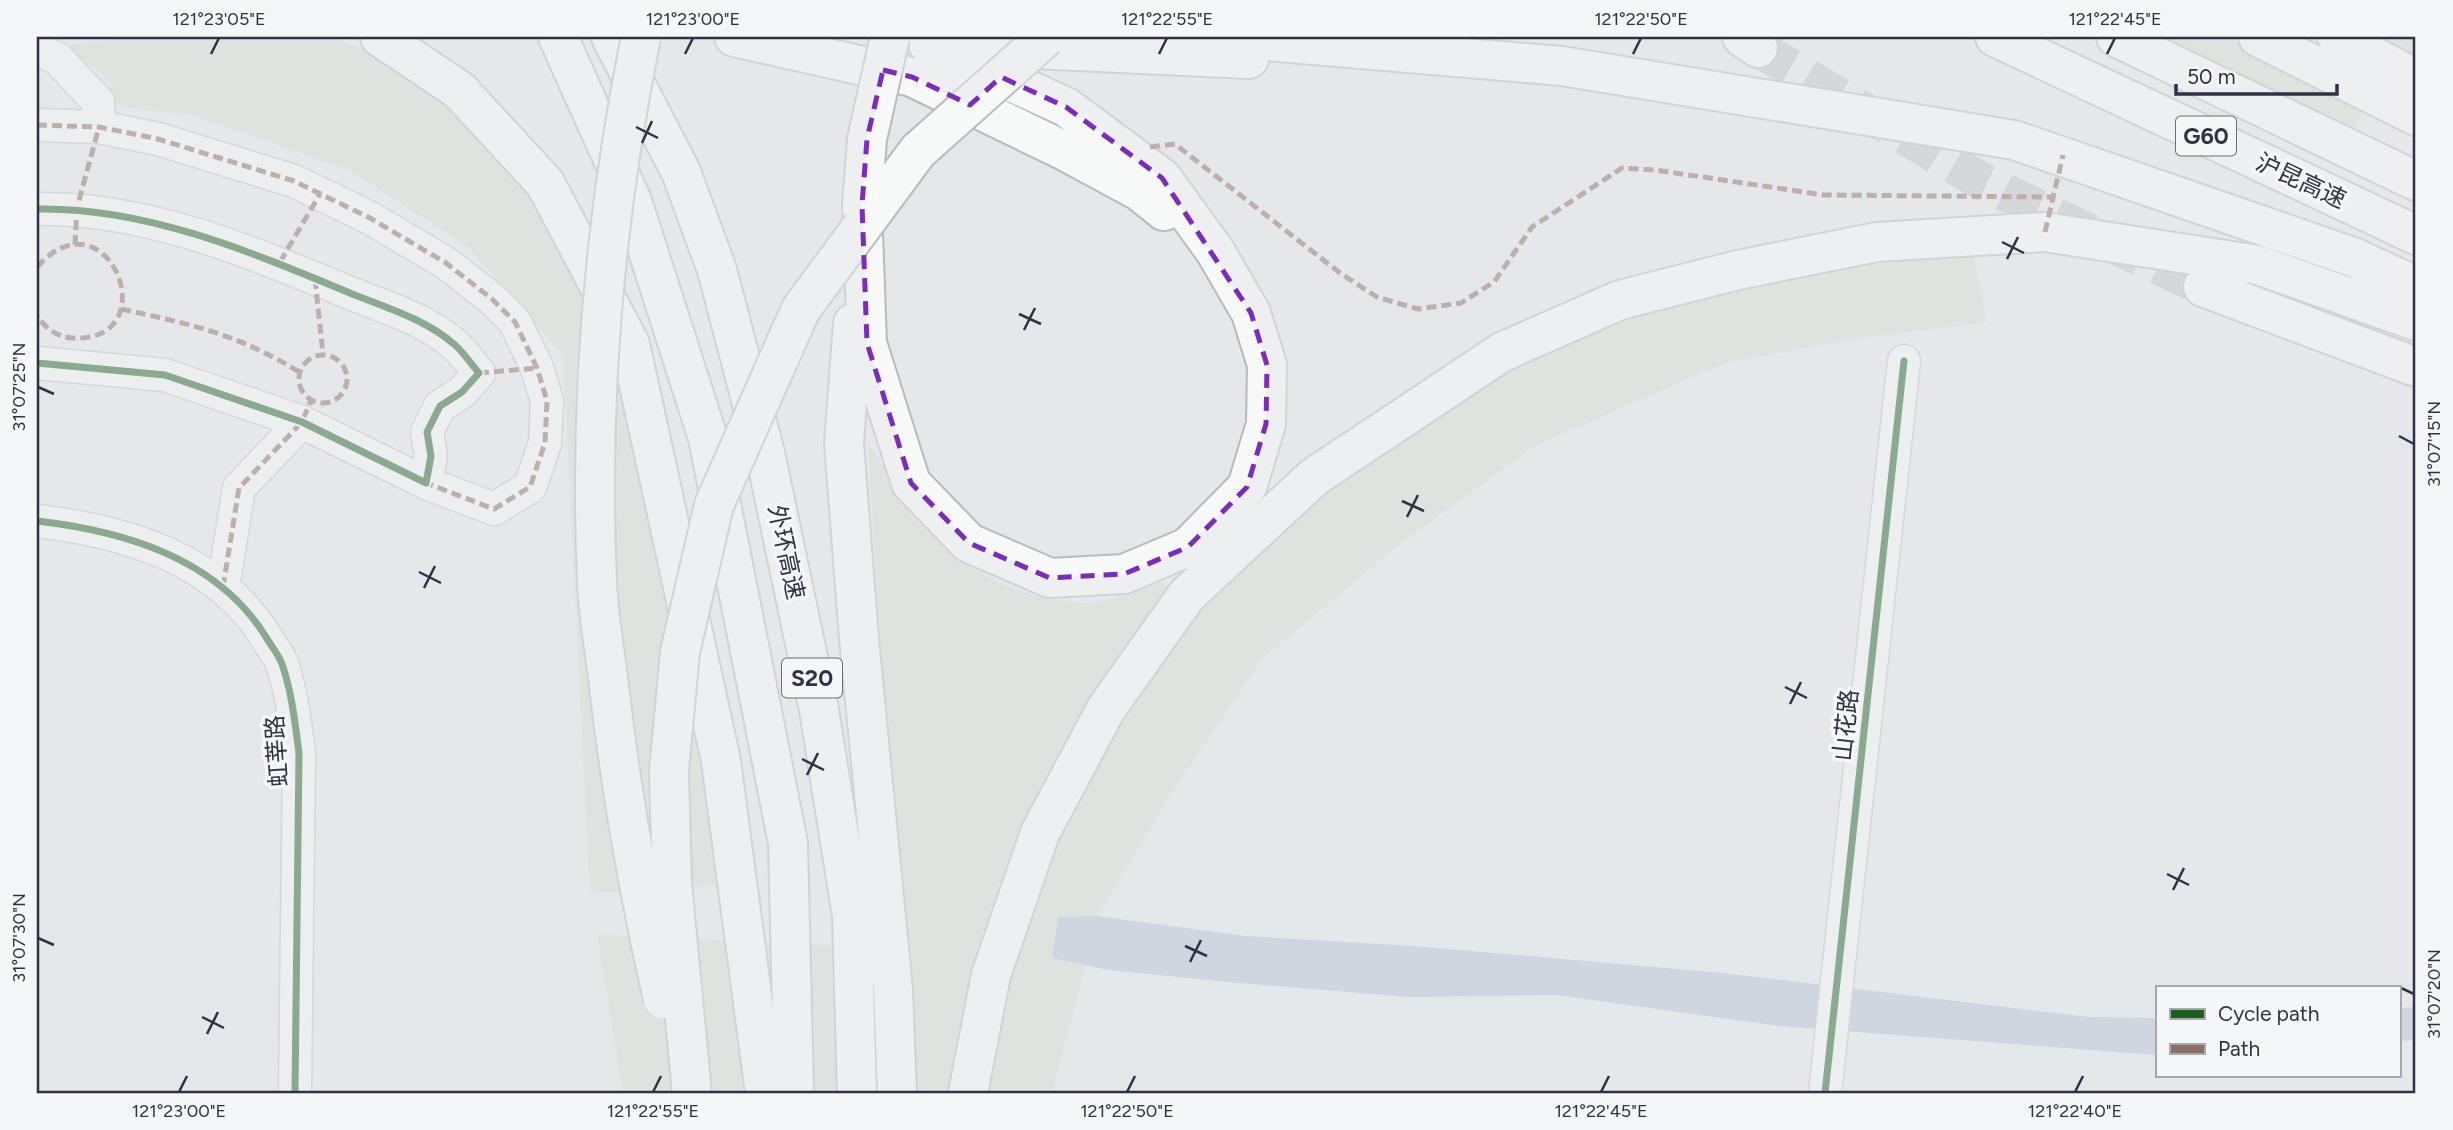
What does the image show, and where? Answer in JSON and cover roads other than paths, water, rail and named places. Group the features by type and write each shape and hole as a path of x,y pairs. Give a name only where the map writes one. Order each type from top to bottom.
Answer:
{"highway":[{"path":"380,37 460,90 545,184 630,344 721,761 765,1093"},
{"name":"S20","path":"558,37 632,201 708,438 788,843 794,1093"},
{"name":"外环高速","path":"611,37 681,172 717,270 765,453 819,710 852,916 858,1093"},
{"path":"641,37 625,117 607,260 596,423 597,582 638,891 686,1093"},
{"path":"734,37 912,77 1139,191 1215,251"},
{"path":"692,1093 672,883 669,771 680,652 714,505 801,309 918,151 1046,37"},
{"path":"1217,37 1562,66 2014,140 2353,257 2416,286"},
{"name":"沪昆高速","path":"1995,37 2416,235"},
{"name":"沪昆高速","path":"2116,37 2416,181"},
{"path":"2258,37 2416,116"},
{"path":"2337,37 2416,79"},
{"path":"862,205 867,343 911,483 969,542 1049,578 1124,574 1188,547 1247,487 1266,424 1267,365 1251,313 1215,251 1162,178 1066,107 904,39"},
{"path":"904,39 1241,58 1562,66"},
{"path":"897,1093 893,989 844,443 867,139 904,39"},
{"path":"968,1093 991,975 1040,833 1106,709 1187,595 1314,477 1502,352 1620,300 1738,270 1878,242 2045,232 2258,265 2416,321"},
{"path":"2203,286 2416,367"}],"street":[{"path":"37,49 58,59 97,102 99,127"},
{"path":"37,125 99,127 158,139 295,181 370,218 446,263 492,299 515,322 537,369 547,401 545,443 530,487 494,509 426,483 302,422 165,375 37,363"},
{"path":"37,209 76,208 170,227 280,262 414,319 454,344 479,373 462,392 440,406 427,432 432,456 426,483"},
{"name":"山花路","path":"1825,1093 1904,362"},
{"path":"223,587 239,488 302,422"},
{"name":"虹莘路","path":"37,521 80,526 132,539 179,558 223,587 256,621 281,662 293,706 300,807 295,1093"}],"water":[{"path":"1097,916 1246,936 1414,946 1723,973 2089,1017 2156,1018 2156,1055 1779,1026 1556,995 1408,997 1108,970 1052,958 1058,917"},
{"path":"2416,1007 2416,1040 2400,1041 2400,1008"}],"tunnel":[{"path":"1758,48 1979,180 2203,287"}]}
